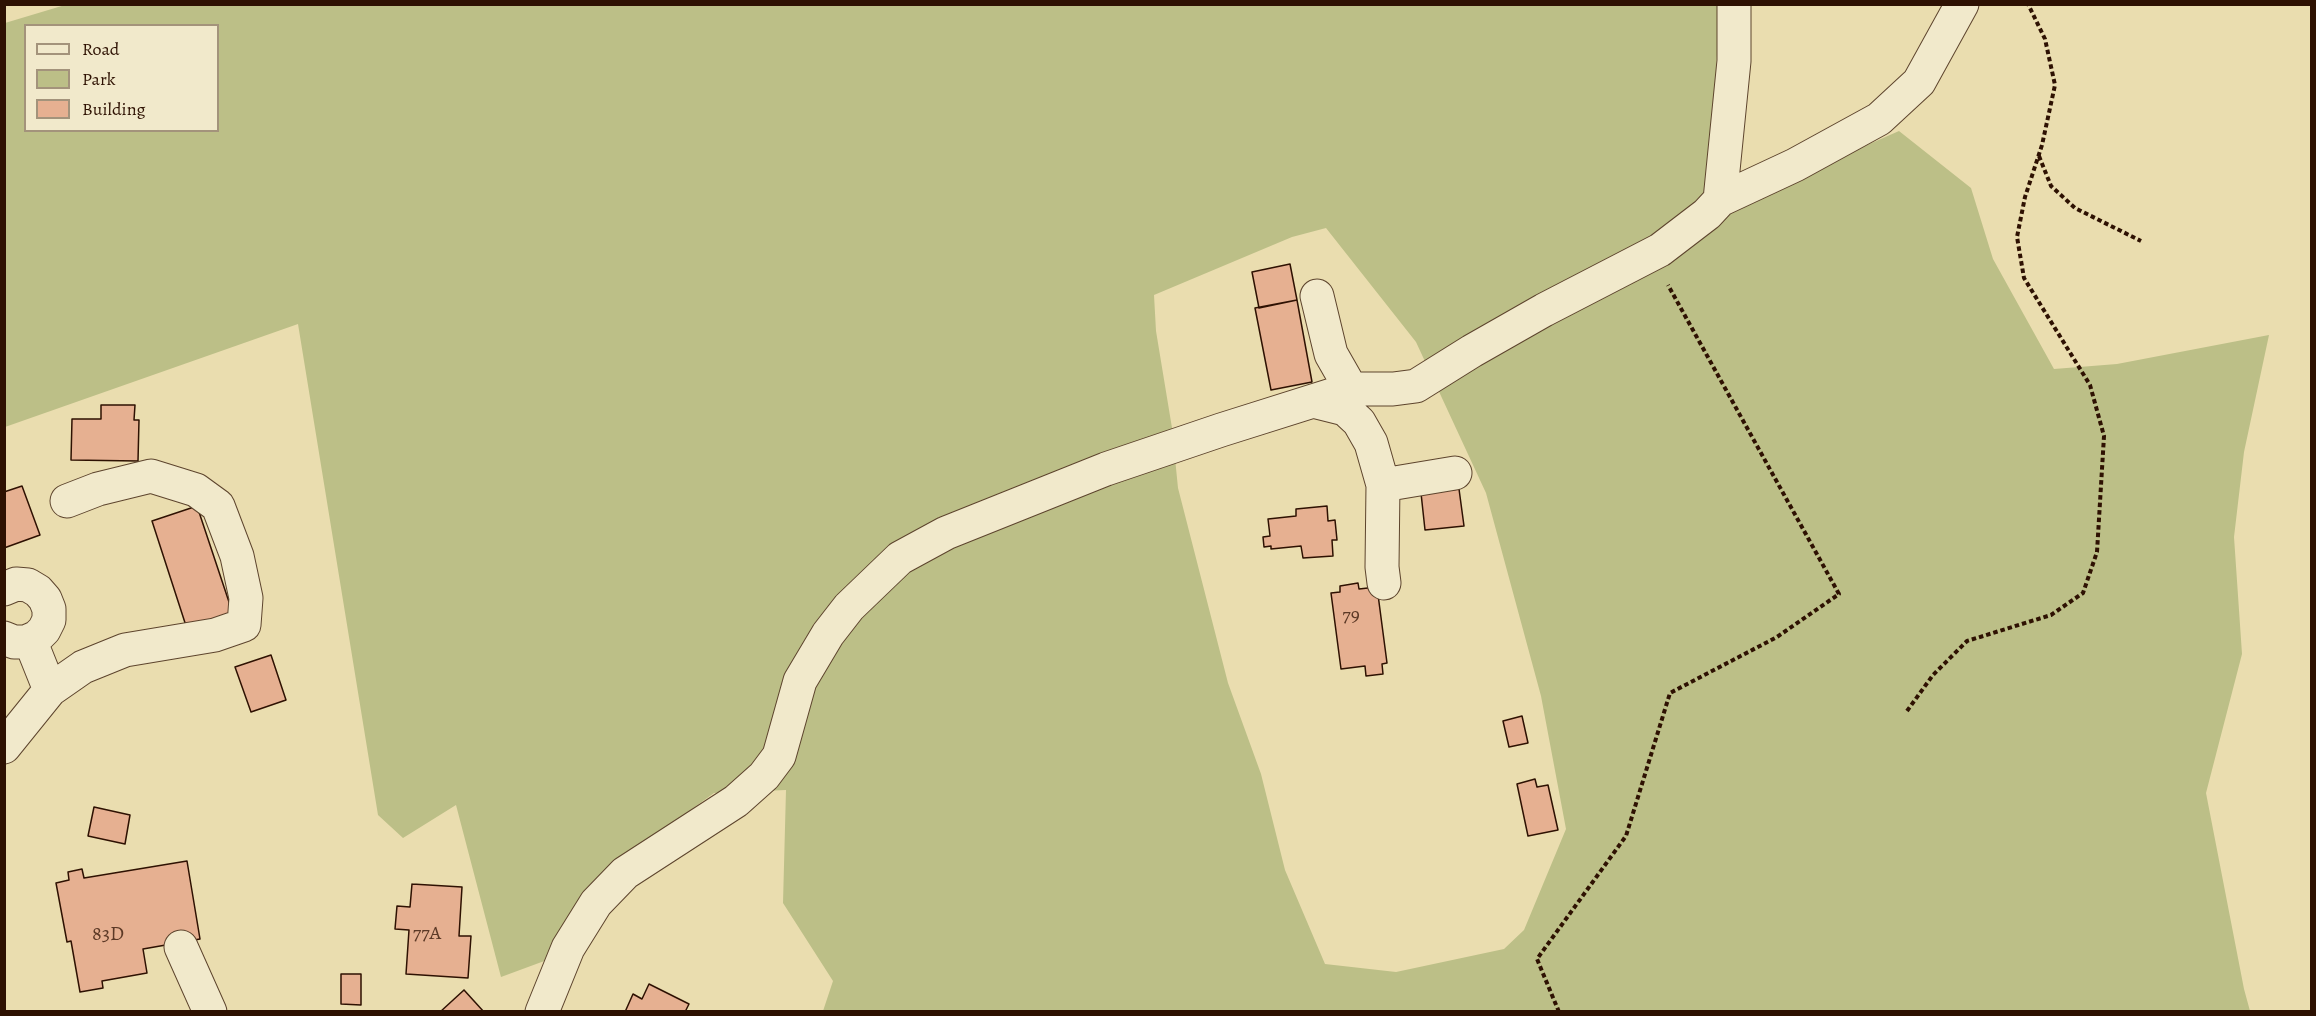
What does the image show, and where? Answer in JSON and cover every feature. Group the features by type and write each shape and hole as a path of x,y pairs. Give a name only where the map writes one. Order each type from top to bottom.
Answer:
{"street":[{"path":"1720,200 1734,61 1734,4"},
{"path":"542,1011 568,948 596,903 625,873 736,801 764,776 779,756 800,681 828,634 849,607 900,558 946,533 1106,469 1352,388 1393,389 1416,386 1534,316 1651,254 1707,214 1720,200 1795,165 1879,118 1919,82 1962,4"},
{"path":"1317,296 1331,354 1352,388"},
{"path":"1313,401 1345,409 1359,422 1371,443 1383,486 1382,567 1384,583"},
{"path":"1383,486 1455,473"},
{"path":"4,747 50,690 83,667 125,650 215,635 244,625 246,598 237,556 218,506 196,490 151,476 98,489 67,501"},
{"path":"4,589 16,584 28,585 45,599 49,609 44,630 37,637 17,639 50,690"},
{"path":"181,946 210,1011"}],"path":[{"path":"1907,711 1933,675 1967,641 2051,615 2083,593 2097,552 2104,436 2090,385 2024,278 2017,237 2025,197 2039,155 2055,85 2044,39 2028,4"},
{"path":"2039,155 2051,186 2074,208 2141,241"},
{"path":"1559,1011 1537,959 1626,836 1670,693 1777,637 1839,594 1651,254"}],"green space":[{"path":"65,5 1720,5 1712,137 1710,227 1756,194 1899,131 1971,188 1993,259 2054,369 2117,364 2269,335 2244,452 2234,537 2242,654 2206,793 2250,1011 823,1011 833,981 783,903 786,790 714,793 594,880 547,960 501,977 456,805 403,838 378,815 298,324 5,427 5,23","holes":["1326,228 1416,342 1486,493 1541,696 1566,829 1524,930 1504,949 1396,972 1325,964 1285,870 1261,774 1228,683 1178,488 1172,428 1156,331 1154,295 1292,237"]}],"building":[{"path":"1290,264 1297,300 1259,308 1252,272"},
{"path":"1297,300 1312,382 1271,390 1255,308"},
{"path":"101,405 135,405 134,420 139,420 138,461 71,460 72,419 101,419"},
{"path":"22,486 40,535 4,548 4,492"},
{"path":"1459,489 1464,526 1425,530 1421,493"},
{"path":"197,506 234,617 188,632 152,521"},
{"path":"1327,506 1328,521 1335,520 1337,540 1332,540 1333,556 1303,558 1301,546 1271,549 1271,546 1264,547 1263,537 1270,536 1268,519 1296,516 1296,509"},
{"path":"1358,583 1359,589 1377,587 1387,663 1382,664 1383,674 1366,676 1365,666 1341,669 1331,593 1340,592 1340,586"},
{"path":"271,655 286,700 251,712 235,667"},
{"path":"1522,716 1528,743 1509,747 1503,721"},
{"path":"1535,779 1537,787 1548,785 1558,830 1528,836 1517,784"},
{"path":"94,807 130,815 125,844 88,836"},
{"path":"187,861 200,939 143,949 147,973 102,981 103,988 80,992 71,941 67,942 56,883 69,880 68,872 82,869 84,878"},
{"path":"412,884 462,887 459,936 471,936 468,978 406,974 409,930 395,929 397,906 410,907"},
{"path":"341,974 361,974 361,1005 341,1004"},
{"path":"649,984 689,1004 685,1012 625,1012 633,994 642,999"},
{"path":"464,990 484,1012 440,1012"}]}
